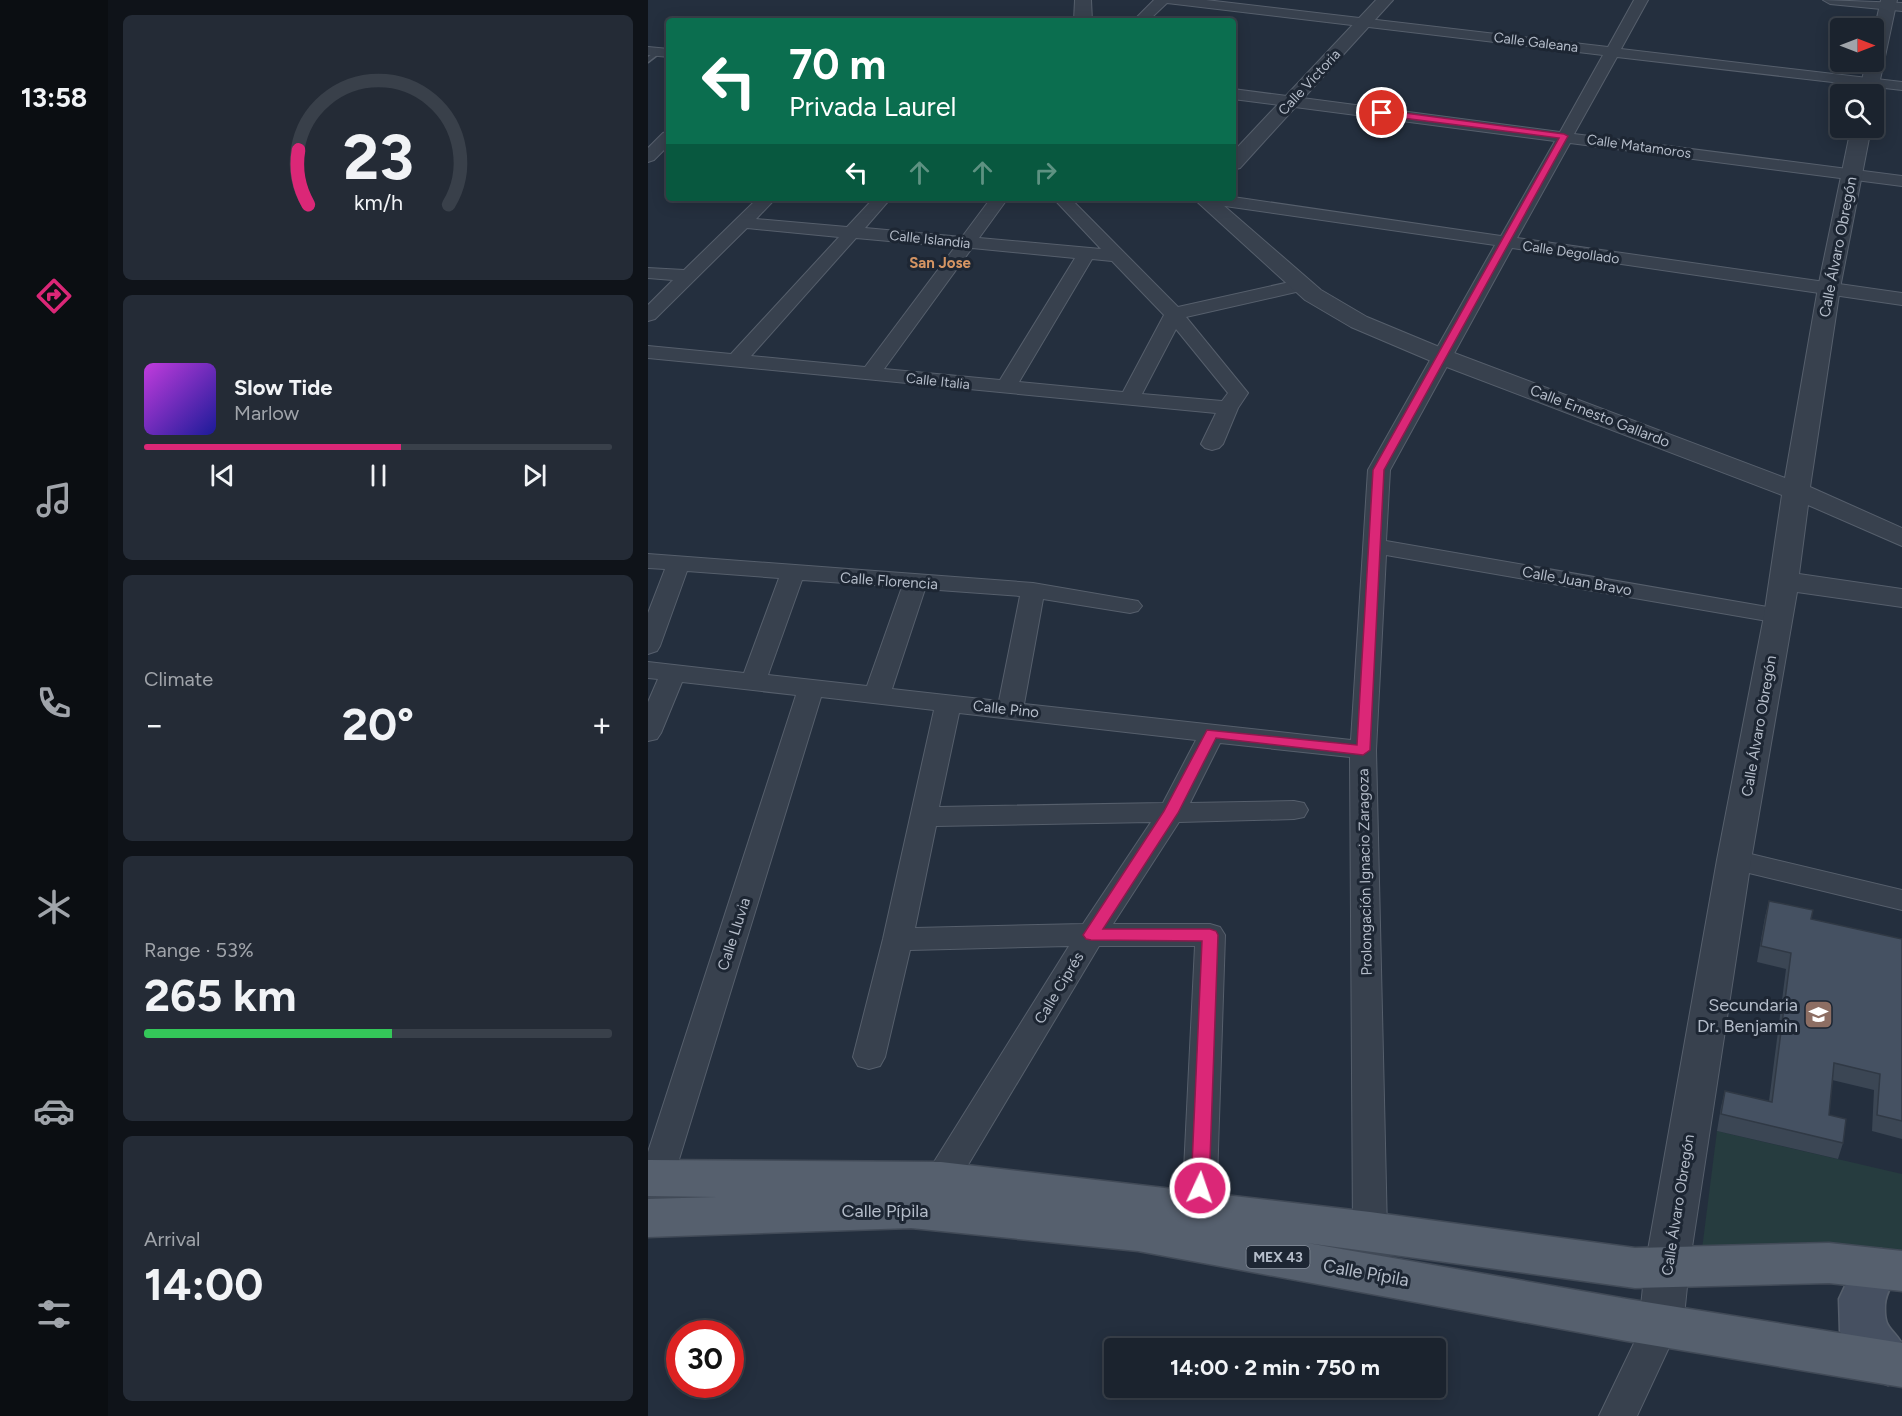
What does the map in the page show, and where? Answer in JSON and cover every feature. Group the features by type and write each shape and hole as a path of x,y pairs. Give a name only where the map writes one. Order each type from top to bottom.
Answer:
{"main road":[{"name":"Calle Pípila","path":"651,1192 941,1180 1370,1231 1635,1268 1829,1263 1892,1270"},
{"name":"Calle Pípila","path":"651,1192 911,1209 1138,1232 1662,1326 1895,1364"},
{"path":"1892,1270 1862,1299 1863,1331 1895,1364"}],"street":[{"path":"1083,0 1083,18"},
{"path":"1143,18 1162,0"},
{"name":"Calle Galeana","path":"1171,0 1612,51 1841,84"},
{"name":"Calle Victoria","path":"1236,161 1385,0"},
{"name":"Prolongación Ignacio Zaragoza","path":"1370,1231 1363,750 1379,470 1440,356 1641,0"},
{"path":"1830,0 1893,4 1870,84"},
{"name":"Calle Galeana","path":"1884,87 1902,86"},
{"name":"Calle Matamoros","path":"1236,94 1902,181"},
{"name":"Calle Álvaro Obregón","path":"1662,1326 1667,1267 1734,860 1779,616 1796,491 1829,288 1859,138"},
{"path":"648,157 666,139"},
{"path":"648,315 765,201"},
{"path":"736,361 880,201"},
{"path":"870,374 998,201"},
{"path":"1064,201 1174,314 1238,393 1228,408 1212,444"},
{"name":"Calle Ernesto Gallardo","path":"1207,201 1303,285 1342,313 1440,356 1796,491 1902,538"},
{"name":"Calle Degollado","path":"1224,201 1902,299"},
{"name":"Calle Islandia","path":"744,223 1117,256"},
{"path":"1005,388 1087,253"},
{"path":"648,273 688,276"},
{"path":"1129,400 1174,314 1303,285"},
{"name":"Calle Italia","path":"648,352 1228,408"},
{"name":"Calle Juan Bravo","path":"1374,546 1779,616"},
{"name":"Calle Florencia","path":"648,561 792,574 1033,590 1130,606"},
{"path":"648,646 678,564"},
{"path":"753,681 792,574"},
{"path":"1784,581 1902,598"},
{"path":"877,695 915,583"},
{"path":"1010,709 1033,590"},
{"name":"Calle Pino","path":"648,670 1363,750"},
{"path":"648,733 673,672"},
{"name":"Calle Lluvia","path":"651,1192 811,688"},
{"path":"869,1057 898,939 922,817 948,703"},
{"name":"Calle Ciprés","path":"941,1180 1091,935 1171,813 1212,733"},
{"path":"922,817 1294,810"},
{"path":"1734,860 1902,900"},
{"path":"898,939 1210,935 1199,1211"},
{"path":"1618,1416 1662,1326"}],"green space":[{"path":"1717,1131 1902,1174 1902,1265 1701,1257"}],"building":[{"path":"1769,901 1813,910 1811,919 1902,939 1902,1121 1877,1115 1880,1074 1834,1063 1829,1115 1846,1119 1843,1143 1721,1114 1725,1091 1772,1102 1791,953 1761,946"}],"place":[{"name":"Secundaria Dr. Benjamin","path":"1819,1015"}],"district":[{"name":"San Jose","path":"940,263"}],"route":[{"path":"1200,1188 1210,935 1091,935 1171,813 1212,733 1363,750 1379,470 1440,356 1564,136 1382,113"}]}
